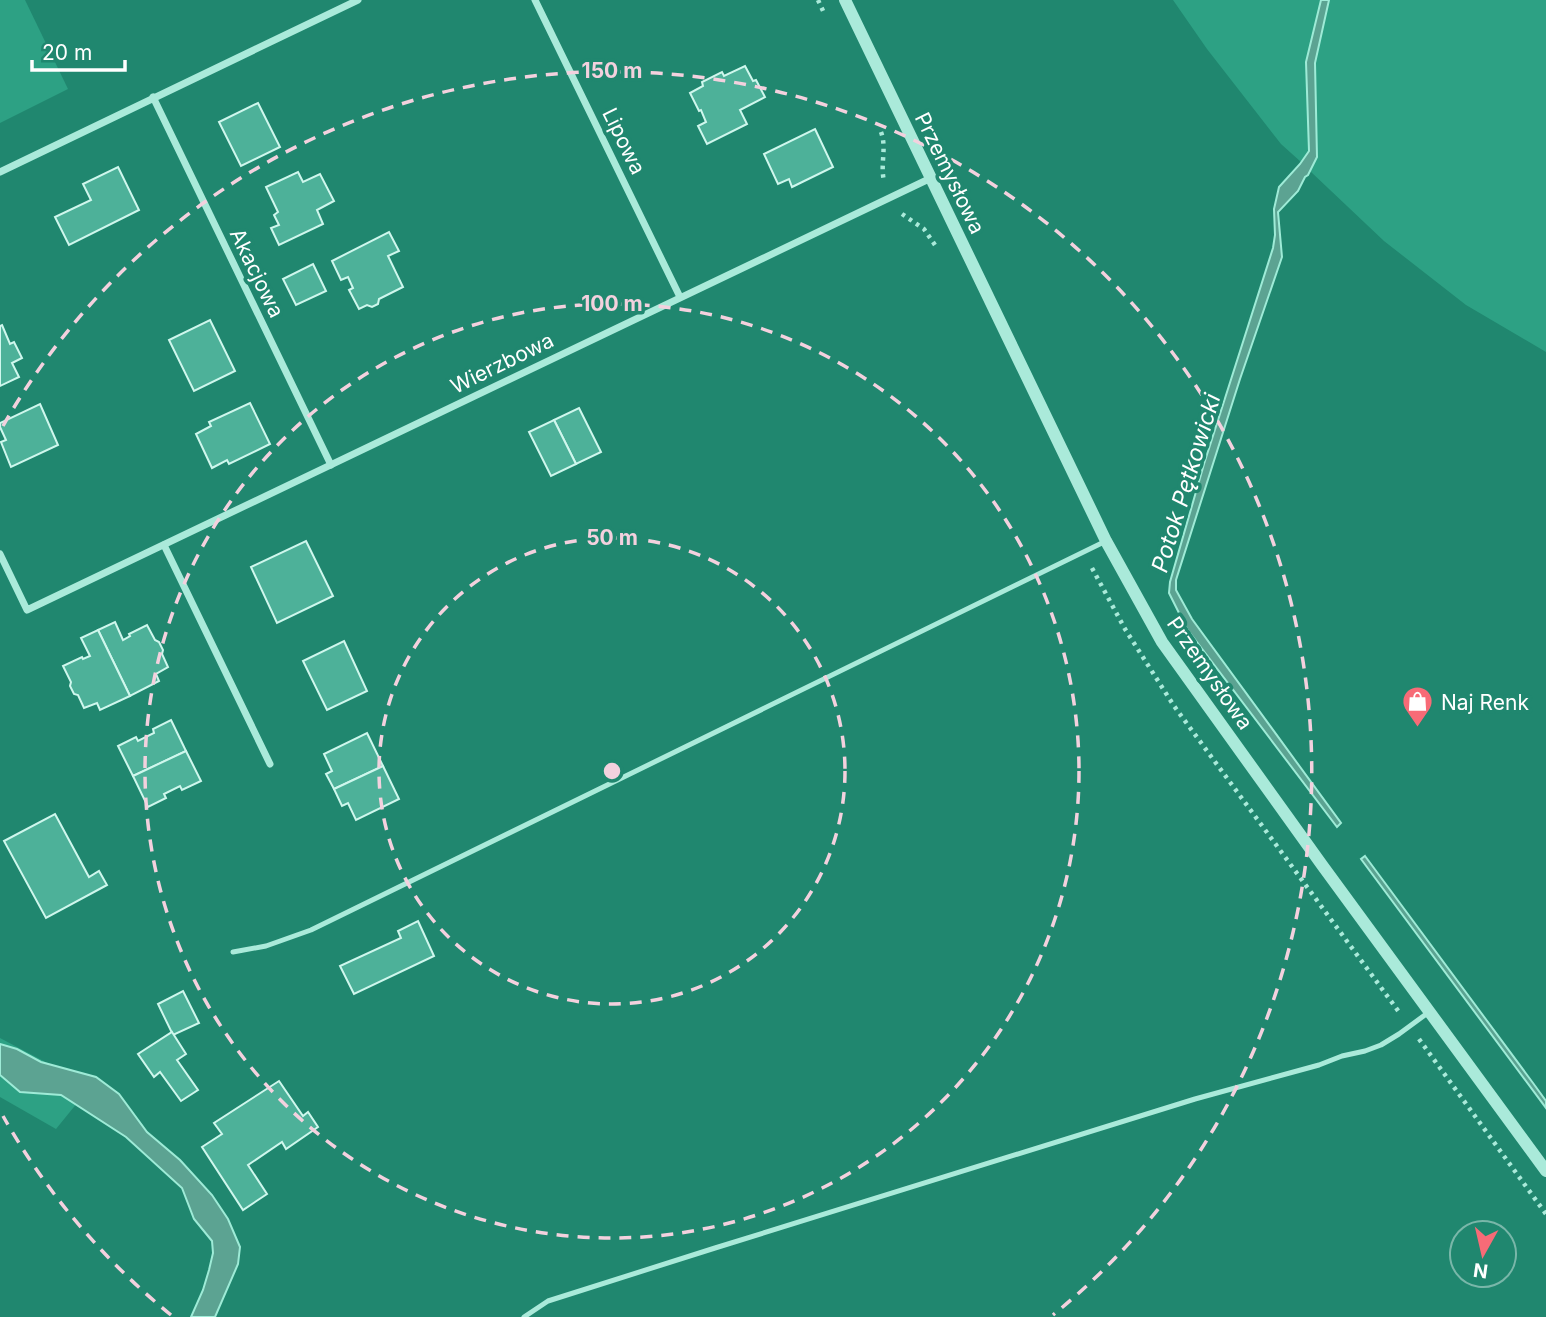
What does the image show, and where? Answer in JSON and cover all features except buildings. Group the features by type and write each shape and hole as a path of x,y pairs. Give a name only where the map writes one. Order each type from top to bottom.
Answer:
{"street":[{"path":"0,172 358,0"},
{"name":"Lipowa","path":"536,0 680,297"},
{"name":"Przemysłowa","path":"845,0 1106,541 1163,642 1546,1171"},
{"name":"Akacjowa","path":"153,97 331,465"},
{"name":"Wierzbowa","path":"0,554 27,610 931,178"},
{"path":"164,545 270,764"}],"lane":[{"path":"233,952 266,946 311,930 1106,541"},
{"path":"524,1317 548,1301 715,1248 1195,1099 1366,1051 1381,1045 1429,1012"}],"green space":[{"path":"0,0 25,0 68,89 0,123"},
{"path":"1173,0 1321,0 1306,62 1309,151 1301,162 1281,144 1207,49"},
{"path":"1329,0 1546,0 1546,352 1466,305 1384,241 1310,171 1317,157 1315,63"},
{"path":"0,1038 91,1086 56,1129 0,1097"}],"water":[{"path":"1321,0 1329,0 1315,63 1317,157 1298,191 1278,212 1282,257 1176,580 1176,590 1192,619 1341,823 1337,827 1187,629 1169,593 1204,464 1273,248 1274,209 1279,187 1309,151 1306,62"},
{"path":"1365,856 1546,1101 1546,1108 1361,859"},
{"path":"0,1044 17,1049 41,1062 96,1077 119,1094 147,1132 180,1160 212,1195 228,1219 240,1247 238,1264 215,1317 191,1317 203,1290 213,1253 212,1241 194,1219 182,1188 126,1137 61,1095 20,1092 0,1075"}],"place":[{"name":"Naj Renk","path":"1418,729"}],"water label":[{"name":"Potok Pętkowicki","path":"1186,483"}]}
